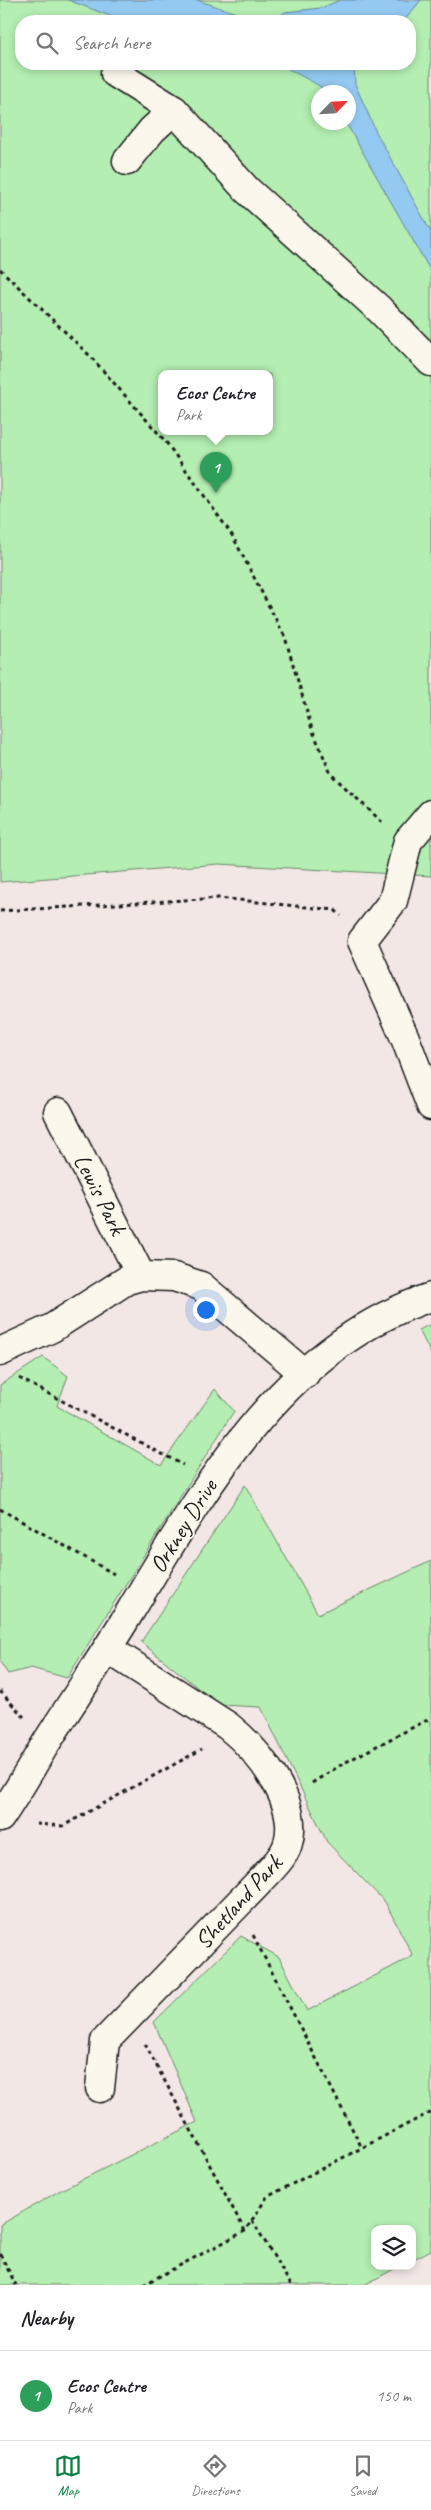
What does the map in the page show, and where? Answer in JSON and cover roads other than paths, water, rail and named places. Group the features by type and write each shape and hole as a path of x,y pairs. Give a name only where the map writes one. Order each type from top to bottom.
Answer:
{"street":[{"path":"115,72 174,110 247,190 379,309 431,362"},
{"path":"127,161 152,130 174,110"},
{"path":"431,814 408,841 393,901 362,941 406,1038 431,1106"},
{"name":"Lewis Park","path":"58,1112 141,1276"},
{"path":"6,1363 52,1328 114,1288 141,1276 174,1277 201,1286 305,1374"},
{"name":"Orkney Drive","path":"0,1818 108,1649 211,1480 246,1433 305,1374 339,1345 367,1327 431,1298"},
{"name":"Shetland Park","path":"100,2088 105,2041 269,1872 287,1847 290,1832 284,1802 260,1756 237,1734 108,1649"}],"water":[{"path":"68,0 197,0 242,15 107,15"},
{"path":"340,0 421,0 409,15 281,15 285,12 321,8"},
{"path":"290,70 354,70 355,84 318,85"},
{"path":"356,86 376,132 431,232 431,272 350,130 356,130"}],"place":[{"name":"Ecos Centre","path":"216,493"}]}
